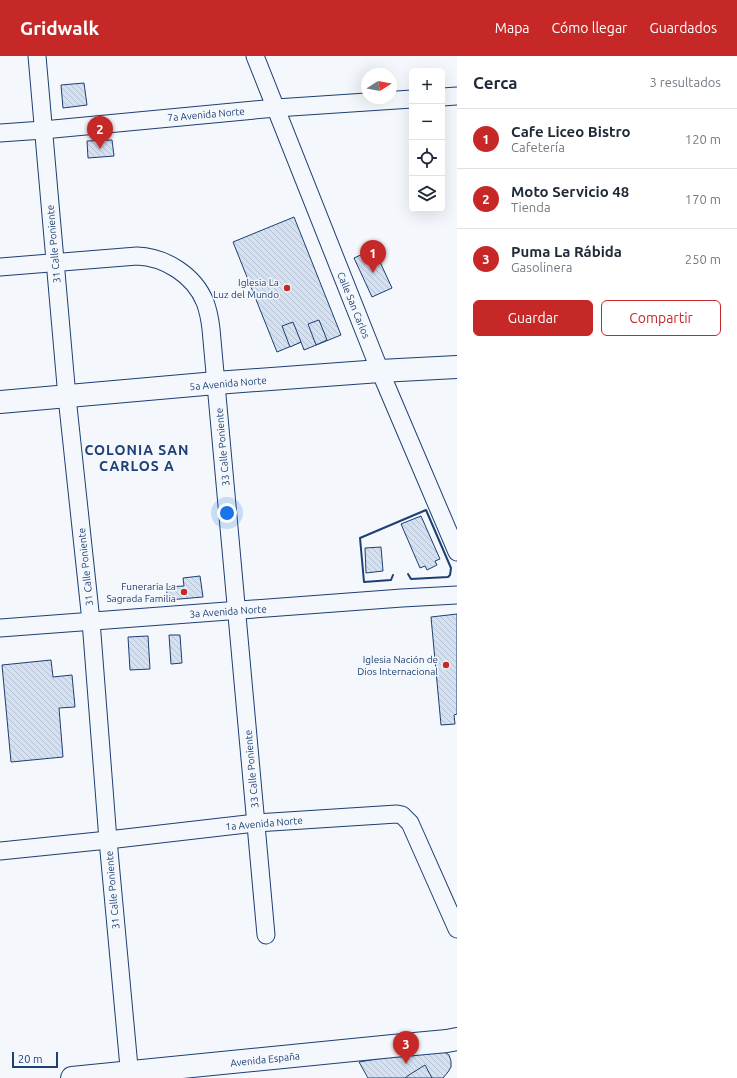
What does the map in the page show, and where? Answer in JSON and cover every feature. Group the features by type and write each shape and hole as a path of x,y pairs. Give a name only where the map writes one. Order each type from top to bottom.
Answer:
{"main road":[{"name":"5a Avenida Norte","path":"0,402 216,383 457,367"},
{"name":"Avenida España","path":"72,1078 130,1076 454,1042"}],"street":[{"name":"31 Calle Poniente","path":"37,56 66,397 91,622 108,840 130,1076"},
{"name":"Calle San Carlos","path":"255,56 380,371 457,552"},
{"path":"445,97 457,96"},
{"name":"7a Avenida Norte","path":"0,133 276,108 409,99"},
{"name":"33 Calle Poniente","path":"0,267 147,256 175,267 190,280 204,301 210,319 211,329 266,935"},
{"name":"3a Avenida Norte","path":"0,628 457,595"},
{"name":"1a Avenida Norte","path":"0,851 256,823 392,814 402,815 410,823 457,929"}],"building":[{"path":"84,83 87,105 63,108 61,85"},
{"path":"112,140 114,156 88,158 87,141"},
{"name":"Iglesia La Luz del Mundo","path":"294,217 341,335 304,350 301,342 277,352 233,242"},
{"path":"374,249 392,288 372,297 354,258"},
{"path":"319,320 327,340 316,345 308,324"},
{"path":"293,322 301,342 290,347 282,326"},
{"path":"421,516 440,559 435,561 437,565 427,570 425,566 420,568 401,524"},
{"path":"381,547 383,571 366,573 365,548"},
{"name":"Funeraria La Sagrada Familia","path":"200,576 203,597 168,600 166,587 184,586 183,578"},
{"name":"Iglesia Nación de Dios Internacional","path":"457,614 457,714 454,715 455,724 441,725 431,617"},
{"path":"169,635 180,635 182,663 171,664"},
{"path":"148,636 150,669 130,670 128,637"},
{"path":"51,660 53,677 72,675 75,707 59,708 63,757 11,762 2,665"},
{"path":"436,1049 449,1055 451,1061 451,1067 443,1078 368,1078 359,1062"},
{"path":"425,1065 432,1078 405,1078 409,1075"}],"wall":[{"path":"393,575 391,580 364,582 360,538 426,510 451,568 450,575 448,577 411,579 408,574"}],"place":[{"name":"Moto Servicio 48","path":"100,149"},
{"name":"Cafe Liceo Bistro","path":"373,273"},
{"name":"Iglesia La Luz del Mundo","path":"287,288"},
{"name":"Funeraria La Sagrada Familia","path":"184,592"},
{"name":"Iglesia Nación de Dios Internacional","path":"446,665"},
{"name":"Puma La Rábida","path":"406,1064"}],"district":[{"name":"COLONIA SAN CARLOS A","path":"137,458"}]}
